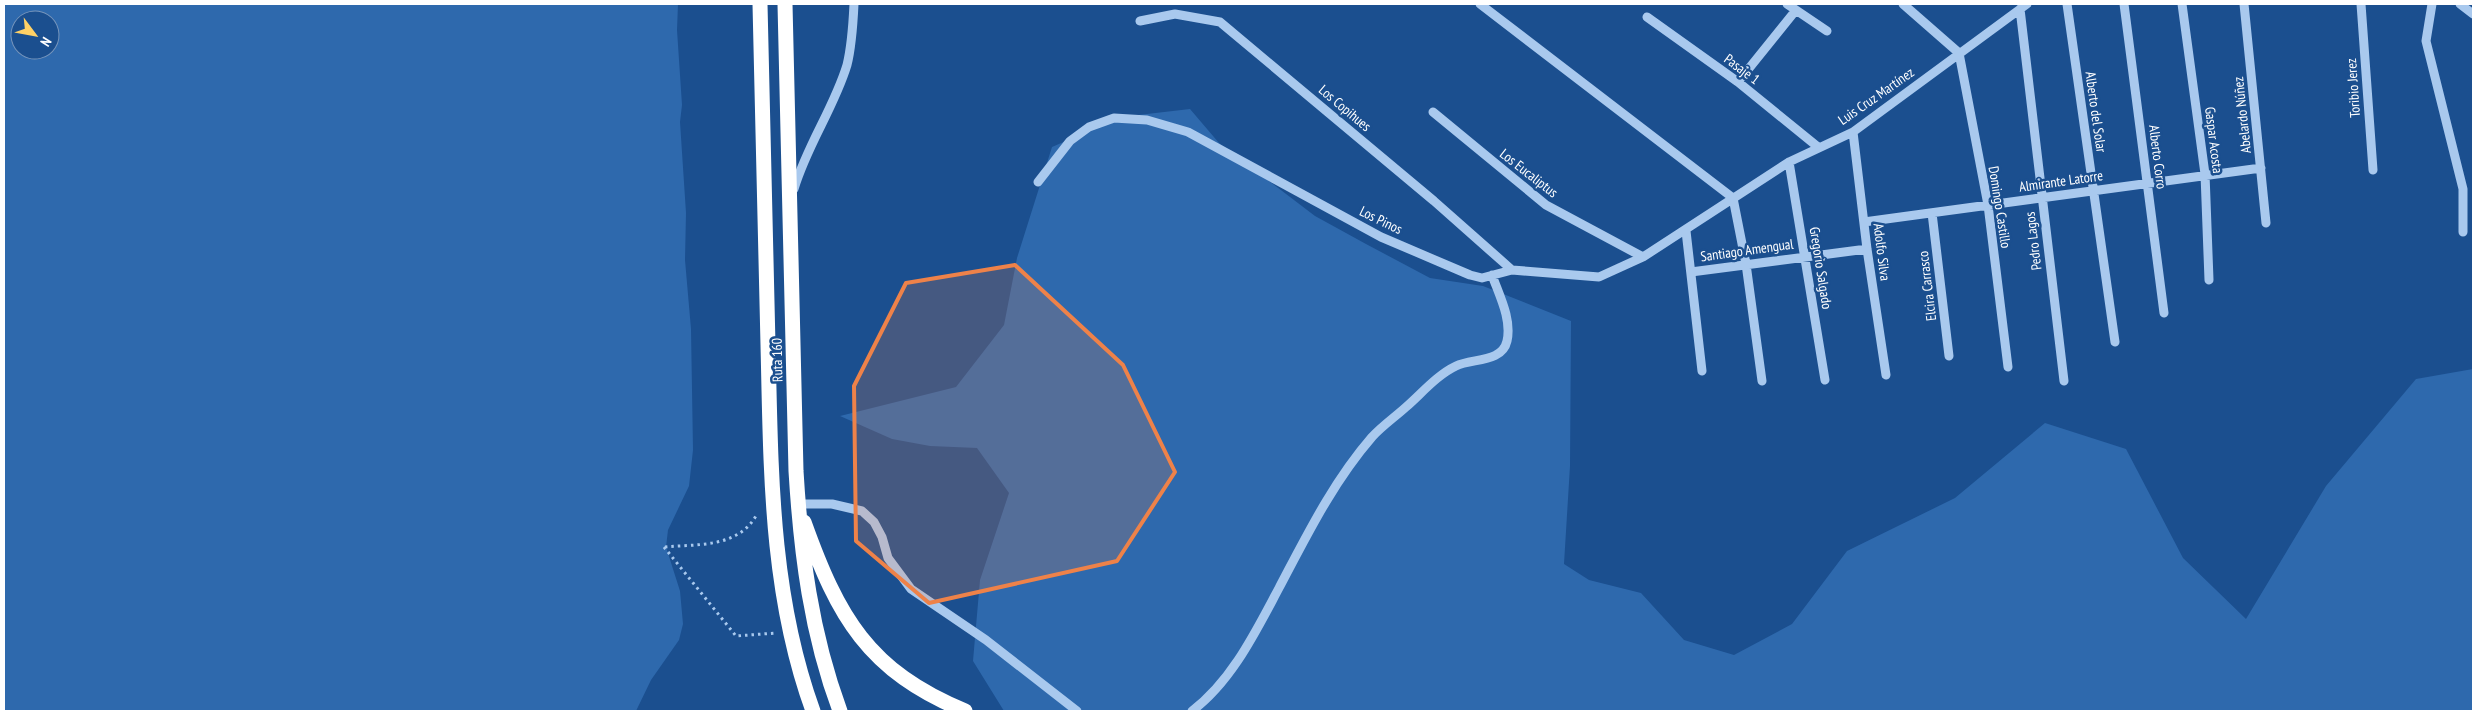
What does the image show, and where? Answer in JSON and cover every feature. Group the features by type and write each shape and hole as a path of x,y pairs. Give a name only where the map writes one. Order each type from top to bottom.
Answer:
{"highway":[{"name":"Ruta 160","path":"760,4 772,505 779,576 790,633 813,711"},
{"name":"Ruta 160","path":"785,4 798,504 801,545 809,602 825,666 840,711"},
{"path":"798,504 831,592 848,621 864,641 900,676 942,702 965,711"}],"street":[{"path":"790,204 806,153 839,86 846,66 851,48 854,4"},
{"path":"1480,4 1733,198 1746,264 1762,381"},
{"path":"1787,4 1827,31"},
{"path":"1902,4 1959,53"},
{"name":"Alberto del Solar","path":"2067,4 2115,342"},
{"name":"Alberto Corro","path":"2124,4 2164,313"},
{"name":"Gaspar Acosta","path":"2182,4 2205,174 2209,280"},
{"name":"Abelardo Núñez","path":"2244,4 2266,223"},
{"name":"Toribio Jerez","path":"2361,4 2373,170"},
{"path":"2432,4 2426,41 2463,189 2463,232"},
{"path":"2460,4 2473,14"},
{"name":"Luis Cruz Martínez","path":"1733,198 1789,162 1853,132 2023,6"},
{"name":"Pedro Lagos","path":"2023,6 2042,198 2064,382"},
{"path":"1738,82 1796,10"},
{"name":"Los Copihues","path":"1140,21 1175,14 1220,22 1434,201 1512,270"},
{"name":"Pasaje 1","path":"1648,17 1738,82 1818,147"},
{"name":"Domingo Castillo","path":"1959,53 1988,205 2008,367"},
{"name":"Los Eucaliptus","path":"1433,112 1546,205 1643,257"},
{"name":"Los Pinos","path":"1038,182 1070,141 1089,127 1114,118 1147,120 1188,132 1380,237 1470,275 1482,278 1512,270 1599,277 1643,257 1686,231 1733,198"},
{"name":"Adolfo Silva","path":"1853,132 1867,249 1886,375"},
{"name":"Gregorio Salgado","path":"1789,162 1825,380"},
{"name":"Almirante Latorre","path":"1864,222 2205,174 2261,168"},
{"name":"Elcira Carrasco","path":"1932,213 1949,356"},
{"name":"Santiago Amengual","path":"1686,231 1702,371"},
{"name":"Santiago Amengual","path":"1691,272 1867,249"},
{"path":"1192,711 1226,677 1254,634 1320,510 1340,477 1374,436 1442,376 1457,366 1494,357 1503,350 1507,341 1508,322 1492,275"},
{"path":"798,504 832,504 862,510 874,522 882,537 888,558 911,589 986,640 1077,711"}],"path":[{"path":"758,510 750,525 728,540 664,546 736,636 790,633"}],"highlighted area":[{"path":"1015,265 1123,365 1175,472 1117,561 929,603 856,541 854,386 906,283"}],"shaded area":[{"path":"4,4 678,4 677,30 682,105 680,122 686,213 685,260 691,329 693,450 689,486 668,530 666,547 680,591 683,624 679,640 651,680 636,711 4,711"},
{"path":"1190,109 1219,143 1315,216 1430,278 1483,286 1571,321 1570,466 1564,564 1589,580 1641,593 1684,640 1734,655 1792,624 1847,551 1955,498 2045,423 2126,449 2183,558 2246,619 2326,486 2416,379 2473,369 2473,711 1004,711 973,661 980,580 1009,493 977,448 930,446 892,439 840,416 956,387 1004,325 1017,258 1052,147 1121,117"}]}
